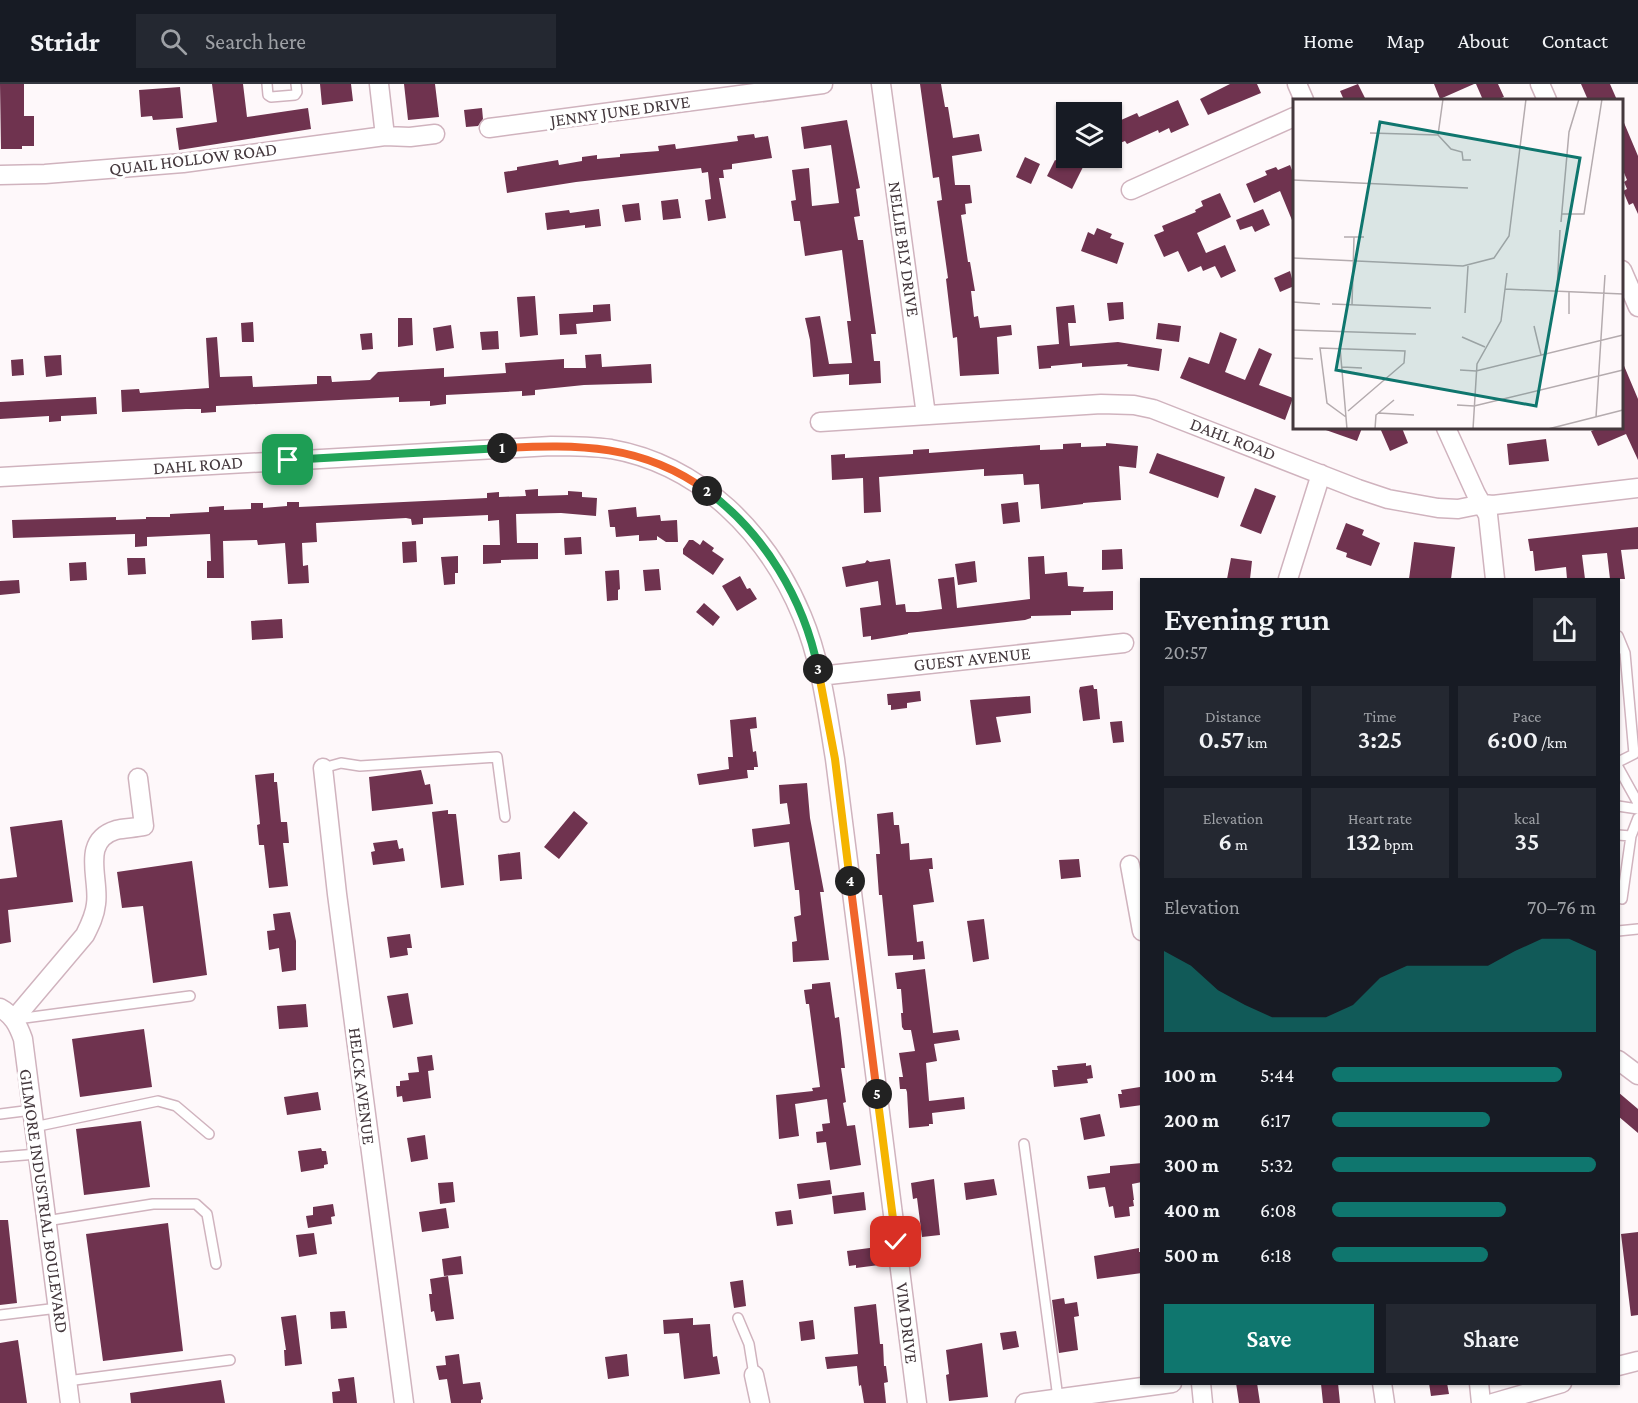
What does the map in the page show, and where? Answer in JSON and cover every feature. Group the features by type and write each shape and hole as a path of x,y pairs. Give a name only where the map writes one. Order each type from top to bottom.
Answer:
{"street":[{"path":"379,84 385,136 410,137 435,134"},
{"name":"JENNY JUNE DRIVE","path":"489,128 823,84"},
{"name":"NELLIE BLY DRIVE","path":"881,84 926,415"},
{"path":"1297,84 1304,99"},
{"path":"1540,84 1547,99"},
{"path":"1131,190 1293,117"},
{"name":"QUAIL HOLLOW ROAD","path":"0,175 183,163 385,136"},
{"path":"1623,272 1638,307"},
{"name":"DAHL ROAD","path":"820,422 1101,404 1134,405 1185,420 1378,495 1421,507 1458,509 1483,504 1494,505 1638,488"},
{"path":"1446,429 1476,494 1483,504 1490,525 1495,578"},
{"name":"DAHL ROAD","path":"0,477 551,446 610,449 666,466 718,499 742,521 766,549 780,573"},
{"path":"1288,578 1321,474"},
{"name":"VIM DRIVE","path":"780,573 803,617 819,676 835,759 917,1403"},
{"name":"GUEST AVENUE","path":"819,676 1124,643"},
{"name":"HELCK AVENUE","path":"323,768 404,1403"},
{"path":"7,1013 85,935 93,920 96,903 94,851 99,842 116,830 144,826 138,778"},
{"path":"1130,865 1140,921"},
{"name":"GILMORE INDUSTRIAL BOULEVARD","path":"7,1013 23,1039 70,1403"},
{"path":"1620,1062 1638,1075"},
{"path":"1620,1365 1638,1360"},
{"path":"754,1375 760,1403"},
{"path":"1025,1403 1157,1385"},
{"path":"1201,1385 1203,1403"},
{"path":"1382,1385 1385,1403"},
{"path":"1479,1385 1481,1403"},
{"path":"1493,1403 1555,1385"}],"lane":[{"path":"267,84 268,95 272,97 295,95 296,84"},
{"path":"1620,642 1624,653 1634,754 1620,761"},
{"path":"323,768 340,763 360,766 496,757 505,817"},
{"path":"1620,771 1638,803"},
{"path":"1620,806 1638,809"},
{"path":"1620,898 1622,899 1632,836 1638,818"},
{"path":"1620,835 1632,836"},
{"path":"1620,931 1638,929"},
{"path":"7,1013 190,996"},
{"path":"0,1114 33,1118 158,1101 176,1106 209,1134"},
{"path":"1024,1144 1058,1398"},
{"path":"0,1157 37,1154"},
{"path":"46,1221 153,1204 196,1204 207,1214 216,1264"},
{"path":"0,1315 58,1308"},
{"path":"738,1318 749,1344 754,1375"},
{"path":"67,1382 230,1360"}],"building":[{"path":"0,84 24,84 24,116 34,116 34,146 22,146 22,149 1,149"},
{"path":"212,84 243,84 247,117 308,108 311,129 179,150 176,128 217,122"},
{"path":"320,84 351,84 353,101 322,105"},
{"path":"404,84 435,84 439,117 408,120"},
{"path":"920,84 941,84 945,107 948,107 953,138 979,134 982,151 952,156 955,185 970,185 972,203 965,204 966,214 961,215 975,291 971,291 974,317 978,316 980,328 1011,325 1012,335 997,337 999,374 960,376 957,337 953,338 946,279 948,278 937,201 942,200 939,177 933,178"},
{"path":"1230,84 1257,84 1261,93 1208,115 1200,99"},
{"path":"1358,84 1366,99 1344,99 1340,91"},
{"path":"1434,84 1474,84 1440,99"},
{"path":"1476,84 1498,84 1504,97 1499,99 1483,99"},
{"path":"1581,84 1610,84 1617,99 1588,99"},
{"path":"180,87 183,118 153,120 152,116 141,117 139,90"},
{"path":"1178,100 1189,125 1171,133 1169,128 1159,133 1158,130 1127,144 1125,141 1122,142 1122,120 1137,113 1139,117"},
{"path":"482,108 483,119 478,126 466,127 464,110"},
{"path":"847,120 860,188 856,189 860,216 854,217 858,240 863,240 876,334 871,334 874,361 880,361 881,383 849,385 849,374 813,377 810,340 805,318 820,316 829,364 852,363 847,321 851,321 842,250 805,256 800,221 794,221 791,201 796,200 792,170 809,168 812,206 839,203 831,145 804,149 801,127"},
{"path":"1623,120 1638,156 1638,214 1633,203 1629,205 1623,191 1627,189 1624,182 1627,180 1623,170"},
{"path":"754,134 755,138 768,136 772,158 732,164 732,169 723,170 724,178 719,178 726,218 708,221 705,200 711,199 708,172 702,173 701,168 576,182 507,193 504,172 517,170 517,167 558,160 559,165 582,161 582,157 597,155 597,159 620,157 620,154 659,151 658,146 675,144 676,149 738,141 737,136"},
{"path":"1025,157 1040,164 1031,184 1016,177"},
{"path":"1055,160 1056,168 1082,168 1072,189 1047,176"},
{"path":"1290,165 1293,172 1293,223 1280,191 1254,203 1246,184 1267,175 1265,171 1276,167 1278,170"},
{"path":"1220,193 1231,217 1197,233 1206,253 1225,245 1236,271 1221,278 1215,266 1203,271 1201,266 1188,272 1178,251 1164,257 1154,235 1164,231 1162,226 1196,212 1195,210 1203,206 1201,201"},
{"path":"678,199 681,218 663,220 661,201"},
{"path":"639,203 641,220 625,222 622,205"},
{"path":"599,209 601,226 585,228 585,225 547,230 545,213 569,210 570,213"},
{"path":"1263,209 1270,225 1255,232 1252,226 1240,230 1236,220"},
{"path":"1097,228 1112,234 1110,238 1124,243 1117,264 1081,251 1088,232 1094,235"},
{"path":"1290,271 1293,286 1280,292 1274,278"},
{"path":"535,296 538,335 520,337 517,297"},
{"path":"1123,302 1124,319 1109,321 1107,303"},
{"path":"610,304 611,321 576,324 577,334 560,335 559,314 593,312 593,305"},
{"path":"1074,305 1076,323 1068,323 1070,346 1118,342 1162,349 1159,371 1127,366 1128,364 1082,367 1082,363 1039,369 1037,346 1059,344 1056,307"},
{"path":"398,318 412,318 413,345 398,347"},
{"path":"253,322 254,342 242,342 241,323"},
{"path":"1158,323 1181,326 1179,342 1156,339"},
{"path":"451,325 454,348 436,351 433,328"},
{"path":"498,331 499,349 482,350 480,332"},
{"path":"1220,332 1237,339 1225,372 1245,380 1259,348 1272,354 1259,385 1293,398 1285,420 1180,378 1189,357 1209,364"},
{"path":"372,333 373,349 362,350 360,334"},
{"path":"217,337 220,377 252,376 253,387 317,384 317,376 331,376 332,382 370,380 378,372 444,368 444,377 506,373 505,363 564,359 564,368 586,368 585,355 601,354 602,367 651,364 652,383 584,385 535,390 535,395 522,396 522,391 446,395 446,404 430,406 430,401 399,402 399,397 216,406 216,412 201,413 201,409 122,412 121,390 139,389 140,393 209,388 206,338"},
{"path":"61,355 62,375 46,377 44,356"},
{"path":"23,359 24,375 12,376 11,360"},
{"path":"1623,363 1638,399 1638,460 1626,434 1598,446 1591,431 1623,429"},
{"path":"96,397 97,414 61,416 61,421 49,422 49,416 0,419 0,402"},
{"path":"1323,429 1362,429 1357,441"},
{"path":"1380,429 1402,429 1408,443 1390,451"},
{"path":"1546,439 1549,461 1509,465 1507,444"},
{"path":"1081,443 1081,447 1106,446 1106,443 1138,446 1136,468 1119,466 1121,500 1041,509 1039,484 1024,485 1023,474 984,476 984,469 879,477 881,512 864,513 863,478 832,480 831,455 845,454 845,458 913,454 913,450 929,449 929,453 1040,445 1040,450 1063,449 1063,444"},
{"path":"1157,453 1225,477 1218,498 1149,473"},
{"path":"1255,488 1276,496 1261,534 1240,526"},
{"path":"538,489 538,496 568,495 568,491 582,492 582,497 597,498 596,516 561,513 516,514 517,543 538,543 538,559 501,560 501,563 483,564 483,545 500,545 499,520 488,521 488,515 423,518 423,524 412,525 411,519 406,518 316,523 317,542 302,543 303,566 308,565 309,583 288,584 285,543 258,545 257,540 223,541 224,578 207,578 207,561 211,561 210,534 147,537 147,546 135,547 135,534 13,538 12,520 116,517 116,520 146,519 146,517 170,517 170,514 209,512 209,507 224,506 224,510 251,509 251,503 263,503 263,508 287,506 287,502 299,502 299,507 487,498 487,493 499,492 499,497 526,496 525,490"},
{"path":"1018,502 1020,522 1003,524 1001,504"},
{"path":"636,507 637,517 660,515 661,521 677,520 678,542 666,542 657,536 657,540 639,541 639,535 616,537 615,527 610,527 608,510"},
{"path":"1346,523 1364,530 1362,535 1380,543 1371,566 1346,557 1347,553 1336,549"},
{"path":"1638,527 1638,549 1621,550 1625,579 1610,578 1607,553 1582,555 1585,578 1567,578 1566,567 1535,571 1533,551 1530,551 1528,539"},
{"path":"581,537 582,554 565,555 564,538"},
{"path":"689,540 700,545 703,540 714,548 712,551 724,559 713,575 683,554 683,549"},
{"path":"416,541 417,562 403,563 402,542"},
{"path":"1414,542 1455,547 1451,578 1409,578"},
{"path":"1122,549 1123,569 1102,570 1102,550"},
{"path":"458,556 458,573 455,573 455,584 444,585 441,557"},
{"path":"1044,556 1045,574 1067,572 1068,586 1084,587 1083,592 1113,591 1113,610 1071,611 1071,615 1031,616 1025,620 908,633 871,640 871,636 863,637 860,608 881,605 878,581 846,587 842,567 865,563 867,560 870,562 890,559 896,605 905,604 906,612 918,612 942,609 938,579 954,577 957,608 1030,599 1028,557"},
{"path":"127,558 145,558 146,574 128,575"},
{"path":"1231,558 1252,561 1250,578 1227,578"},
{"path":"975,561 977,582 958,585 955,564"},
{"path":"86,562 87,580 70,581 69,563"},
{"path":"659,569 661,590 645,591 643,570"},
{"path":"619,570 618,600 607,601 605,571"},
{"path":"740,576 747,589 750,588 757,599 737,611 722,586"},
{"path":"19,580 20,593 0,595 0,581"},
{"path":"704,603 720,617 713,626 696,612"},
{"path":"282,619 283,638 252,640 251,621"},
{"path":"1093,685 1094,689 1097,689 1100,719 1083,721 1080,687"},
{"path":"920,691 921,701 907,703 907,708 891,710 891,705 888,705 887,694"},
{"path":"1030,696 1031,713 996,717 1001,742 976,745 970,700"},
{"path":"756,717 757,728 750,729 753,752 756,751 758,767 754,767 754,770 747,770 748,778 699,785 697,774 729,769 728,757 733,757 730,720"},
{"path":"1122,721 1124,742 1113,743 1110,722"},
{"path":"421,770 425,785 430,784 433,804 372,811 369,777"},
{"path":"274,773 281,822 287,822 289,843 283,843 288,886 269,888 264,845 259,845 257,825 260,824 255,775"},
{"path":"807,783 810,818 824,892 820,892 829,960 793,962 792,942 797,941 794,917 801,915 799,890 795,890 789,842 754,847 752,829 790,824 787,803 780,804 779,785"},
{"path":"448,810 448,814 456,814 464,885 441,888 432,812"},
{"path":"574,811 588,823 559,859 544,847"},
{"path":"893,812 894,825 899,825 901,844 909,843 910,860 932,858 933,869 929,869 934,902 913,905 917,942 923,941 925,959 913,960 913,955 888,956 882,895 879,895 876,854 880,854 877,814"},
{"path":"62,820 73,902 8,910 11,942 0,944 0,879 17,877 10,827"},
{"path":"397,840 399,849 403,848 405,861 373,865 371,852 375,851 373,843"},
{"path":"520,852 522,879 500,881 498,855"},
{"path":"1079,859 1081,877 1061,879 1059,860"},
{"path":"192,861 207,975 153,983 143,906 122,908 117,872"},
{"path":"290,912 296,941 296,970 282,972 279,948 269,950 267,931 275,930 273,914"},
{"path":"984,919 989,959 973,962 967,921"},
{"path":"410,934 412,948 407,948 408,955 390,958 387,937"},
{"path":"925,969 933,1033 958,1030 960,1040 934,1044 937,1061 926,1063 929,1101 964,1097 965,1109 932,1113 933,1124 909,1128 907,1092 906,1089 900,1089 899,1077 903,1077 899,1053 915,1051 911,1030 904,1030 902,1027 901,989 897,989 895,973"},
{"path":"830,982 835,1018 839,1017 845,1068 841,1068 846,1102 843,1103 847,1126 855,1125 861,1165 830,1170 826,1142 817,1143 816,1132 823,1131 822,1124 830,1123 827,1099 795,1104 799,1136 779,1139 776,1095 813,1091 812,1088 820,1087 809,1004 806,1004 804,990 812,989 812,984"},
{"path":"408,993 413,1024 393,1028 387,996"},
{"path":"306,1004 308,1027 279,1029 277,1006"},
{"path":"144,1029 152,1087 80,1097 72,1039"},
{"path":"432,1055 434,1070 428,1071 431,1098 403,1102 402,1096 397,1097 396,1086 400,1086 400,1081 409,1080 408,1073 419,1072 417,1057"},
{"path":"1086,1063 1086,1066 1091,1065 1093,1078 1087,1079 1088,1083 1054,1087 1052,1070 1058,1070 1057,1066"},
{"path":"1140,1087 1140,1105 1120,1108 1118,1094 1122,1094 1121,1090"},
{"path":"318,1092 321,1110 287,1115 284,1097"},
{"path":"1620,1094 1638,1109 1638,1133 1620,1118"},
{"path":"1100,1114 1105,1136 1084,1140 1080,1118"},
{"path":"141,1121 150,1187 84,1195 76,1129"},
{"path":"425,1135 428,1159 411,1162 407,1138"},
{"path":"321,1148 322,1151 326,1151 328,1164 324,1165 324,1168 301,1172 298,1151"},
{"path":"1140,1163 1140,1182 1132,1184 1134,1206 1129,1207 1130,1216 1115,1218 1113,1206 1109,1207 1105,1187 1089,1189 1087,1176 1110,1173 1110,1166"},
{"path":"934,1179 940,1235 922,1237 917,1198 913,1199 911,1183"},
{"path":"994,1179 997,1195 966,1200 964,1183"},
{"path":"830,1180 832,1194 799,1199 797,1184"},
{"path":"453,1182 455,1202 440,1204 438,1183"},
{"path":"864,1192 866,1210 834,1214 832,1196"},
{"path":"333,1204 335,1216 331,1217 332,1224 308,1228 306,1216 313,1215 313,1207"},
{"path":"446,1208 449,1228 422,1232 419,1212"},
{"path":"791,1210 793,1224 777,1226 775,1212"},
{"path":"0,1220 8,1220 17,1303 0,1305"},
{"path":"168,1223 183,1351 103,1361 86,1234"},
{"path":"1638,1232 1638,1315 1631,1316 1621,1234"},
{"path":"314,1233 317,1254 299,1257 296,1235"},
{"path":"877,1247 879,1265 856,1268 856,1265 849,1266 847,1251"},
{"path":"1139,1248 1140,1273 1097,1279 1094,1256"},
{"path":"461,1256 463,1274 444,1276 442,1259"},
{"path":"448,1276 454,1319 436,1321 434,1311 431,1312 430,1279"},
{"path":"743,1280 746,1306 734,1308 730,1282"},
{"path":"1064,1298 1065,1304 1077,1302 1079,1316 1074,1317 1078,1350 1059,1353 1052,1300"},
{"path":"876,1304 880,1344 883,1344 884,1366 886,1366 888,1382 884,1383 886,1403 864,1403 857,1366 827,1369 825,1357 858,1354 854,1307"},
{"path":"345,1311 347,1328 331,1329 330,1312"},
{"path":"296,1315 302,1364 285,1366 284,1350 286,1350 281,1317"},
{"path":"693,1318 693,1325 710,1324 713,1357 717,1356 720,1374 684,1379 679,1333 664,1334 663,1320"},
{"path":"813,1320 815,1339 801,1341 799,1322"},
{"path":"1016,1331 1019,1347 1003,1350 1000,1333"},
{"path":"18,1340 27,1403 0,1403 0,1343"},
{"path":"982,1343 988,1397 949,1401 946,1350"},
{"path":"459,1354 463,1384 480,1382 483,1399 481,1403 451,1403 447,1379 439,1380 436,1366 446,1365 445,1356"},
{"path":"627,1354 629,1376 608,1379 605,1357"},
{"path":"354,1377 357,1403 333,1403 332,1392 340,1391 338,1379"},
{"path":"221,1380 225,1403 131,1403 130,1393"},
{"path":"1236,1385 1257,1385 1260,1403 1239,1403"},
{"path":"1321,1385 1338,1385 1340,1403 1323,1403"},
{"path":"1429,1385 1447,1385 1449,1394 1431,1396"}],"route":[{"path":"288,460 551,446 610,449 666,466 694,482 718,499 742,521 766,549 803,617 826,704 835,759 896,1242"}]}
